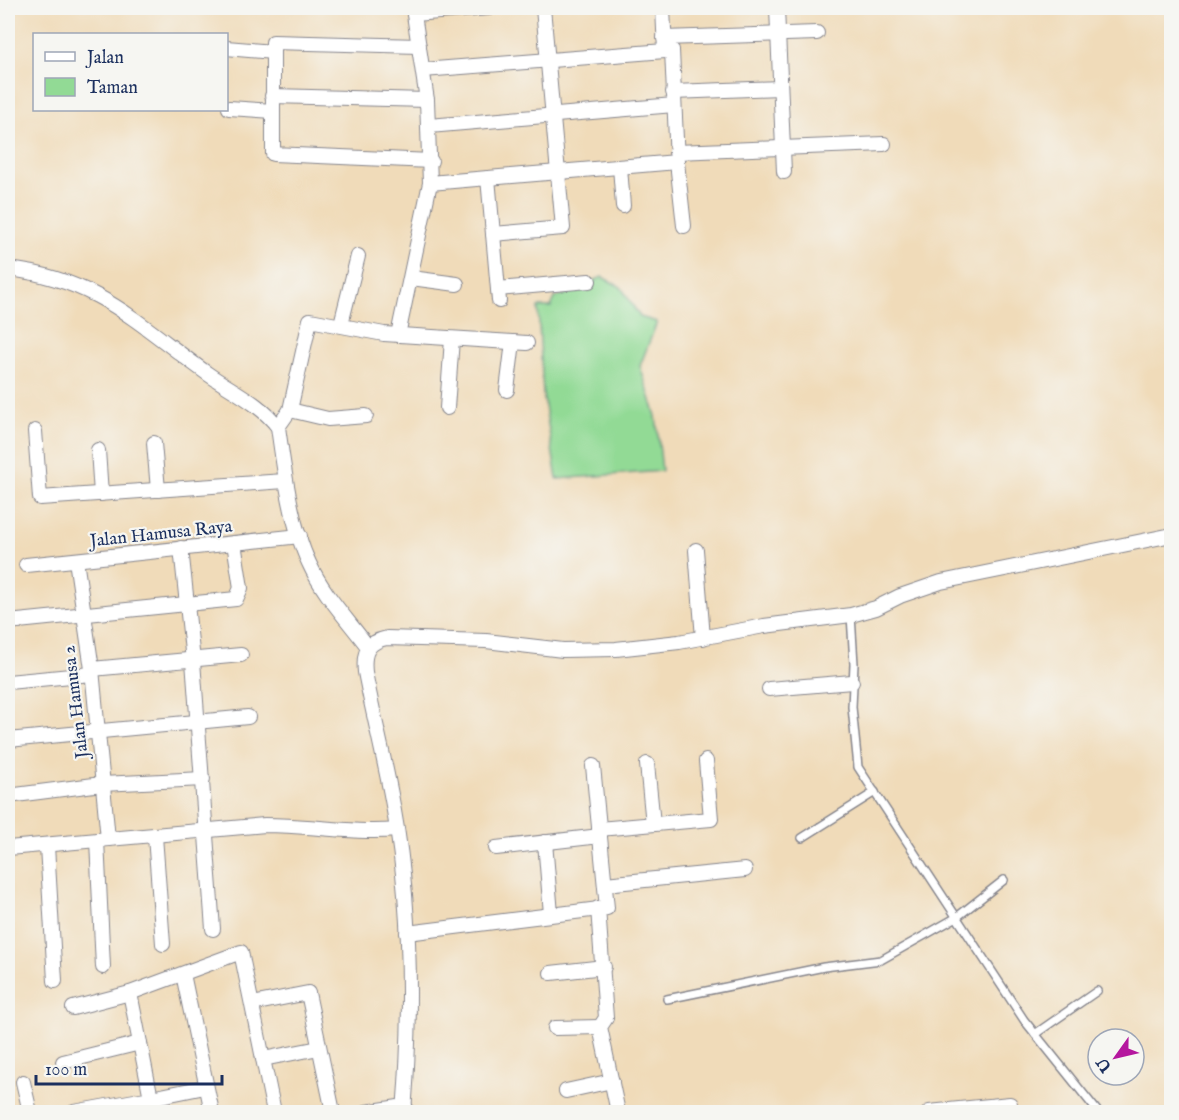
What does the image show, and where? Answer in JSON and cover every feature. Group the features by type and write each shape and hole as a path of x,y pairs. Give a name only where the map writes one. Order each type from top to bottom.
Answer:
{"street":[{"path":"398,335 430,183 428,100 413,11 489,8"},
{"path":"493,234 563,228 543,8"},
{"path":"663,8 664,44"},
{"path":"777,8 784,172"},
{"path":"423,70 548,59 664,44 817,33"},
{"path":"418,46 273,42 273,154 431,161"},
{"path":"664,44 672,50 676,157 684,226"},
{"path":"228,48 273,52"},
{"path":"429,126 553,115 674,98 780,88"},
{"path":"272,96 428,100"},
{"path":"229,108 273,111"},
{"path":"430,183 620,167 676,157 783,148 884,144"},
{"path":"620,167 623,206"},
{"path":"488,178 499,295 589,281"},
{"path":"341,324 358,256"},
{"path":"8,269 51,277 101,297 128,312 208,374 252,402 278,427 285,481 309,565 328,596 368,647"},
{"path":"411,278 457,284"},
{"path":"278,427 290,410 310,320 398,335 527,342"},
{"path":"447,408 452,339"},
{"path":"507,390 513,342"},
{"path":"290,410 328,419 366,416"},
{"path":"35,431 40,498 285,481"},
{"path":"154,443 158,490"},
{"path":"98,450 101,494"},
{"path":"366,1113 404,1109 410,990 397,830 365,672 364,658 368,647 378,640 387,638 486,641 563,650 615,650 703,638 764,626 852,615 941,582 1172,535"},
{"name":"Jalan Hamusa Raya","path":"26,565 300,536"},
{"path":"8,622 187,605 238,597 241,588 234,543"},
{"path":"181,548 194,661 213,929"},
{"path":"696,550 703,638"},
{"name":"Jalan Hamusa 2","path":"76,560 82,615 92,672 102,784 103,967"},
{"path":"8,682 241,655"},
{"path":"770,689 852,682"},
{"path":"8,740 248,717"},
{"path":"496,848 653,824 711,819 706,761"},
{"path":"646,764 653,824"},
{"path":"406,933 607,908 593,766"},
{"path":"8,796 102,784 203,779"},
{"path":"8,848 207,830 302,825 346,832 397,830"},
{"path":"154,836 163,944"},
{"path":"545,842 551,914"},
{"path":"47,846 55,981"},
{"path":"605,884 745,870"},
{"path":"598,909 606,1018 600,1027 618,1113"},
{"path":"74,1008 130,993 241,952 274,1113"},
{"path":"551,973 604,967"},
{"path":"183,974 212,1113"},
{"path":"130,993 151,1098"},
{"path":"252,1004 308,993 333,1113"},
{"path":"555,1028 600,1027"},
{"path":"63,1062 140,1043"},
{"path":"263,1059 319,1048"},
{"path":"566,1091 612,1080"},
{"path":"23,1082 30,1113"},
{"path":"74,1113 206,1087"},
{"path":"928,1113 1010,1104 1011,1113"}],"lane":[{"path":"852,615 855,664 852,682 856,762 1035,1034 1098,1113"},
{"path":"802,838 875,792"},
{"path":"667,999 824,967 881,960 957,917 1004,880"},
{"path":"1035,1034 1097,991"}],"green space":[{"path":"602,277 621,287 640,317 657,322 640,366 656,416 662,471 557,479 543,394 538,307 551,307 555,298"}]}
